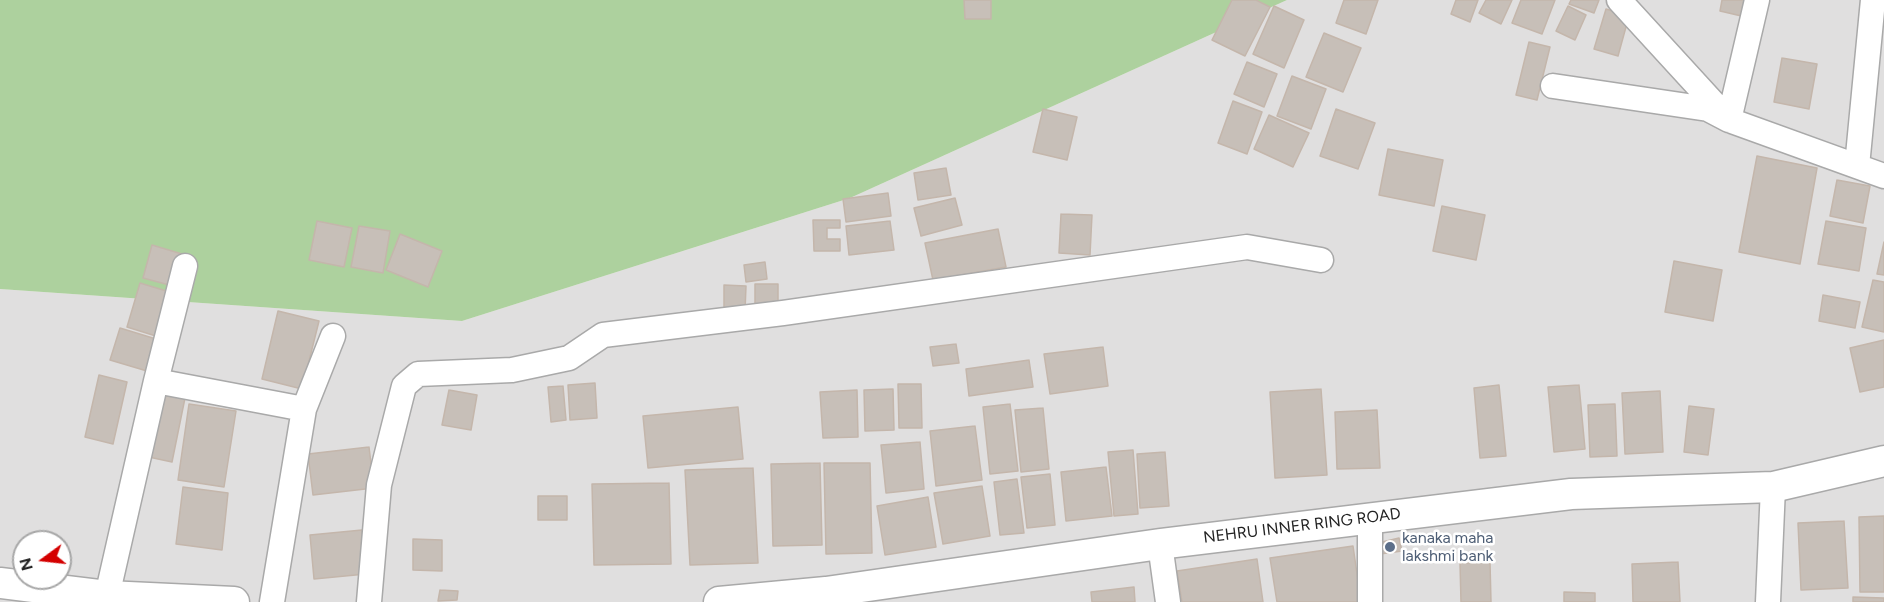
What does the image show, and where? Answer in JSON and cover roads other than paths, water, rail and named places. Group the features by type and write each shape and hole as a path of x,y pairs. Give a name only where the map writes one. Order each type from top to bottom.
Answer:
{"street":[{"path":"1618,0 1730,120"},
{"path":"1730,120 1757,0"},
{"path":"1857,166 1874,0"},
{"path":"1553,86 1708,109 1730,120 1884,176"},
{"path":"369,602 380,485 404,386 418,374 512,370 569,358 603,335 783,313 1247,247 1321,260"},
{"path":"107,596 185,266"},
{"path":"272,602 304,408 333,336"},
{"path":"156,381 304,408"},
{"name":"NEHRU INNER RING ROAD","path":"719,602 826,592 1160,544 1571,494 1773,487 1884,461"},
{"path":"1768,602 1773,487"},
{"path":"1370,517 1370,602"},
{"path":"1160,544 1168,602"},
{"path":"0,583 52,596 107,596 234,602"}],"place":[{"name":"kanaka maha lakshmi bank","path":"1390,547"}]}
